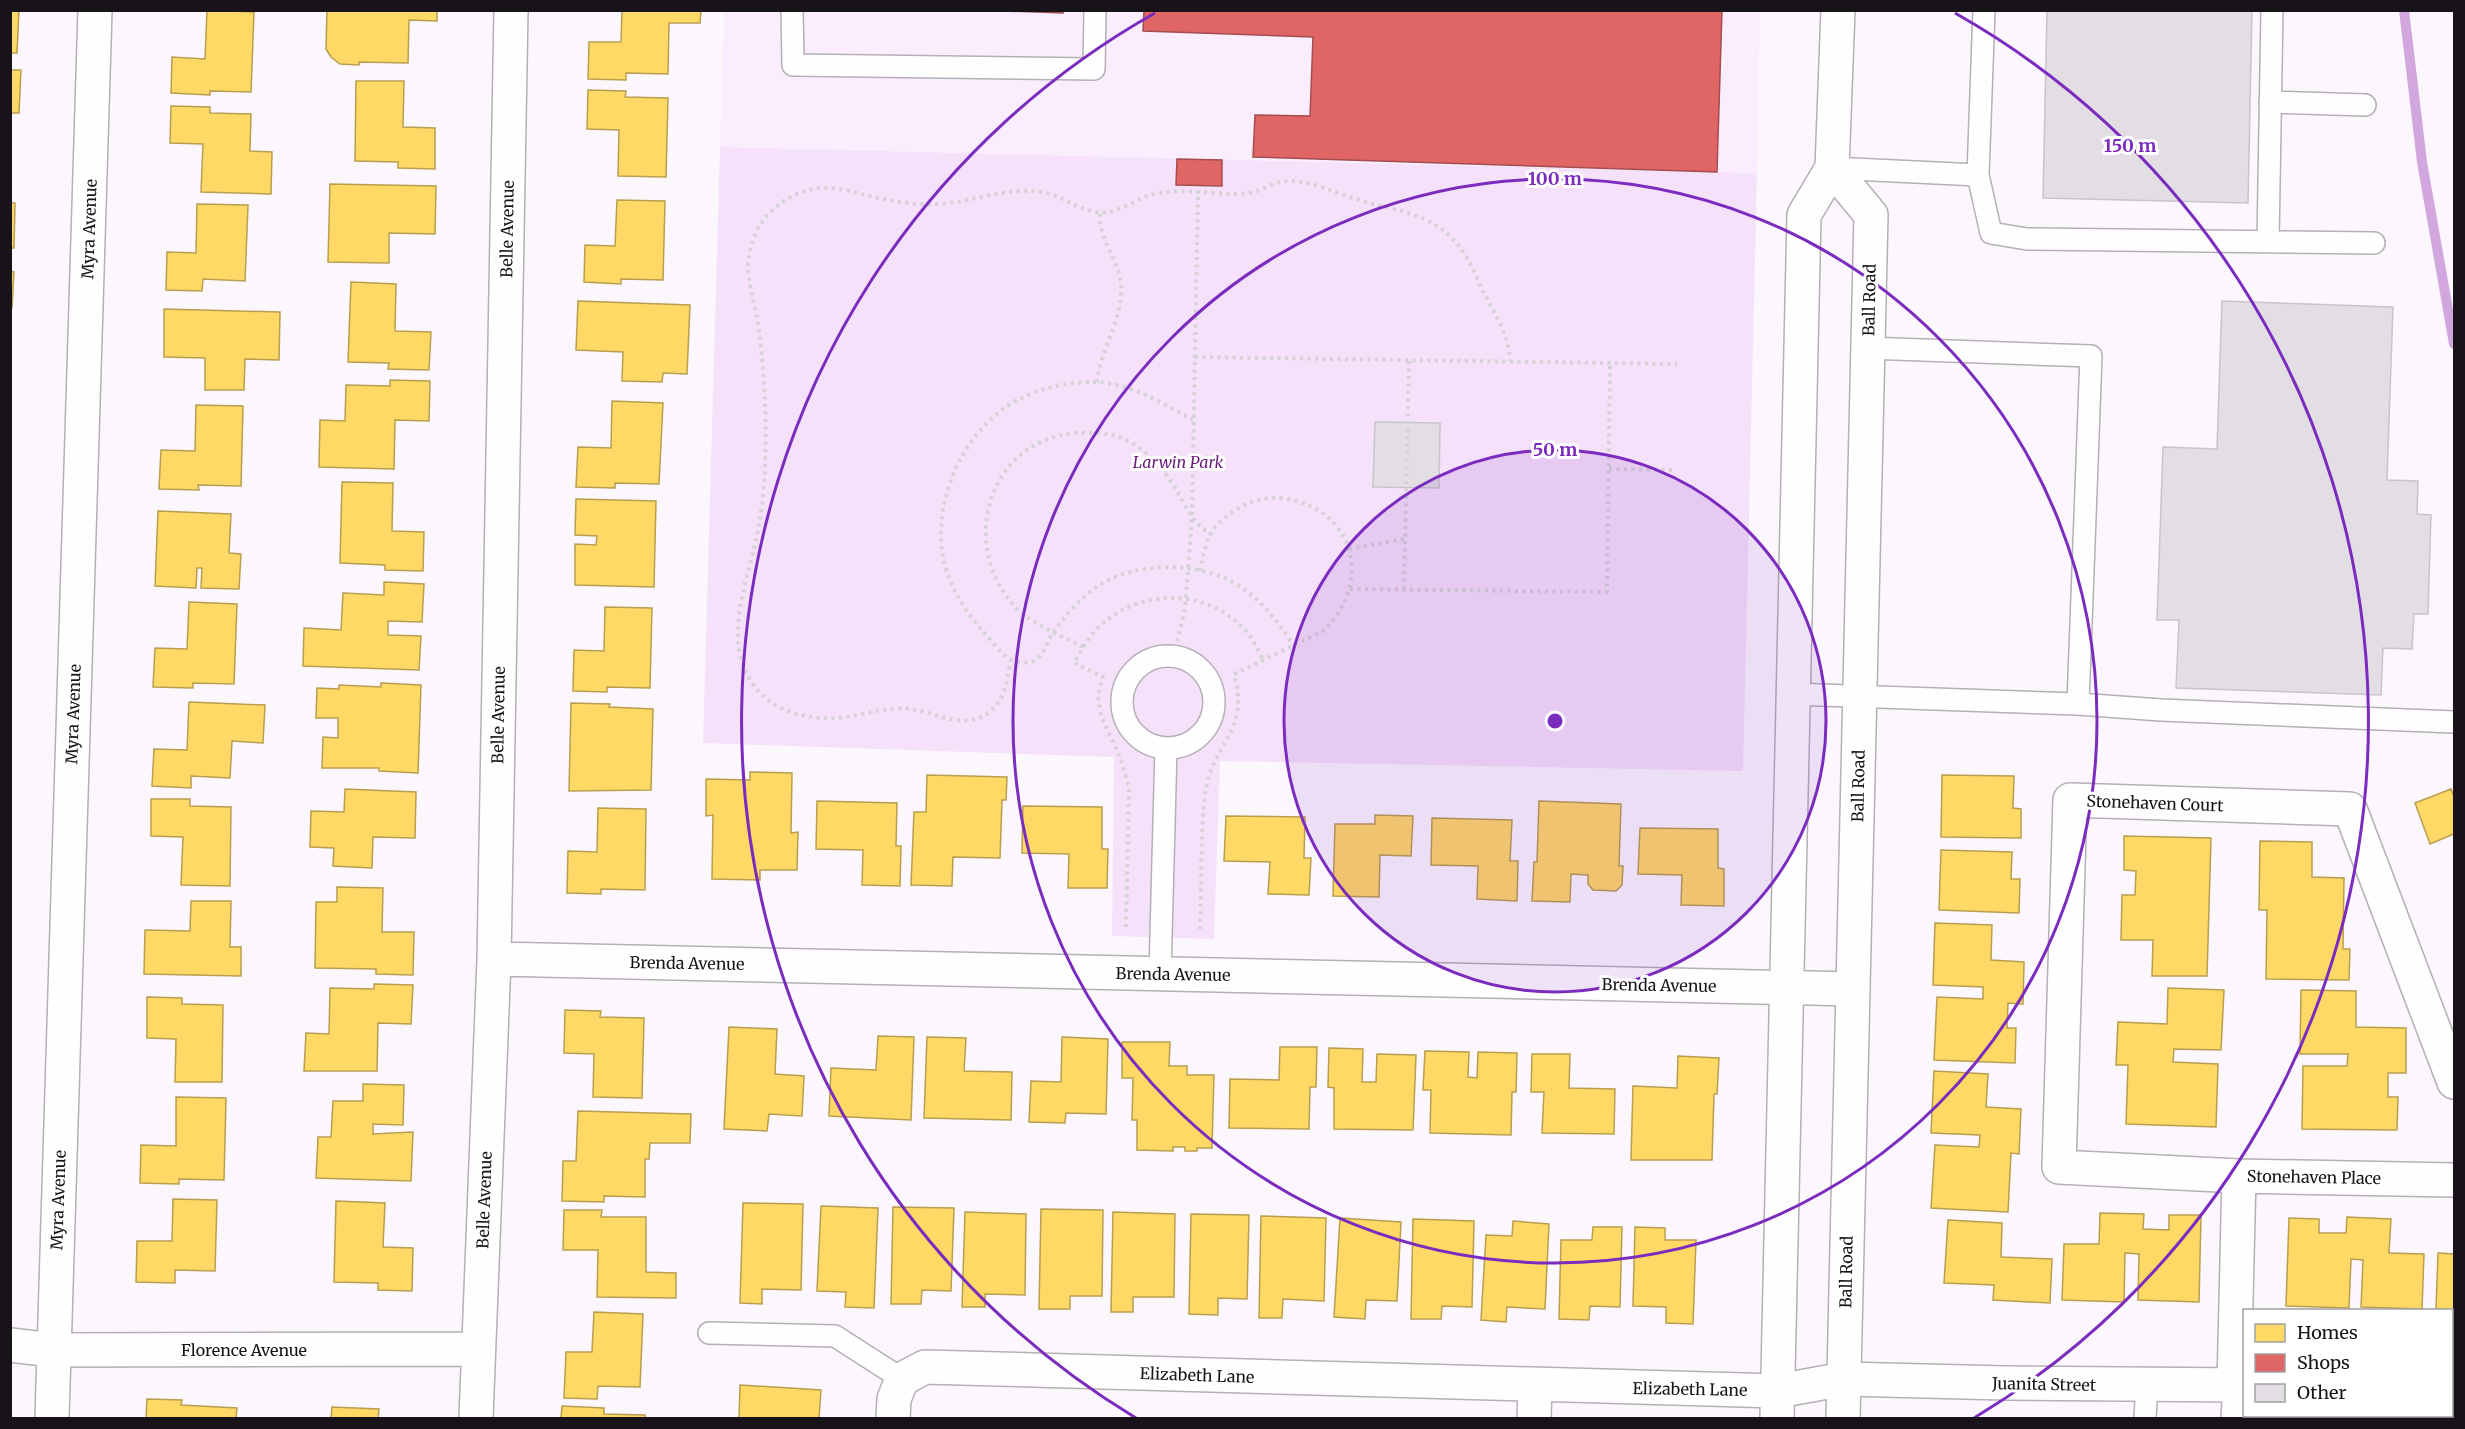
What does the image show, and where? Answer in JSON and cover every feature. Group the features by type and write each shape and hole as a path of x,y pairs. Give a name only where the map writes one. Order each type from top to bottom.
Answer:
{"street":[{"name":"Myra Avenue","path":"52,1419 95,10"},
{"name":"Belle Avenue","path":"476,1419 494,959 511,10"},
{"path":"1777,1405 1804,214 1832,168 1838,10"},
{"name":"Ball Road","path":"1832,168 1871,215 1842,1419"},
{"name":"Stonehaven Court","path":"2239,1176 2059,1167 2070,800 2350,809 2454,1082"},
{"name":"Brenda Avenue","path":"494,959 1853,989"},
{"name":"Stonehaven Place","path":"2239,1385 2239,1176 2454,1180"},
{"name":"Florence Avenue","path":"10,1345 53,1350 477,1350"},
{"name":"Elizabeth Lane","path":"902,1379 925,1367 1535,1385 1777,1405 1844,1379"},
{"path":"893,1419 894,1399 902,1379"},
{"name":"Juanita Street","path":"1844,1379 2239,1385"},
{"path":"1534,1419 1535,1385"}],"lane":[{"path":"792,10 793,65 1094,69 1095,10"},
{"path":"1984,10 1978,176 1991,233 2026,239 2374,243"},
{"path":"2268,241 2272,10"},
{"path":"2270,102 2365,105"},
{"path":"1832,168 1978,176"},
{"path":"1868,348 2091,356 2078,704"},
{"path":"1174,656 1194,663 1204,674 1212,687 1214,702 1211,717 1199,735 1180,746 1166,748 1150,744 1137,736 1128,724 1123,709 1123,693 1128,679 1137,666 1151,658 1174,656"},
{"path":"1793,694 2078,704 2160,710 2454,722"},
{"path":"1160,974 1166,748"},
{"path":"709,1334 835,1336 902,1379"},
{"path":"2145,1419 2146,1385"},
{"path":"2232,1419 2239,1385"}],"path":[{"path":"1011,659 1008,681 1002,697 995,708 973,720 960,720 912,709 887,708 840,718 795,713 773,704 754,687 744,668 737,644 738,615 760,520 765,463 766,399 758,325 748,276 748,258 753,239 762,222 777,205 799,192 818,187 905,202 936,204 1029,190 1047,192 1078,207 1100,214 1120,209 1153,193 1250,193 1278,182 1305,183 1427,219 1447,233 1461,248 1508,338 1510,362"},
{"path":"1174,656 1185,598 1192,517 1198,192"},
{"path":"1097,382 1103,352 1118,319 1121,301 1121,283 1116,265 1100,229 1100,214"},
{"path":"1195,357 1677,364"},
{"path":"1404,589 1409,360"},
{"path":"1350,589 1607,592 1610,363"},
{"path":"1194,420 1137,391 1097,382 1065,385 1037,392 1014,402 994,416 976,435 960,460 947,492 941,521 944,562 956,593 973,620 1011,659 1021,663 1035,661 1053,631 1086,594 1113,578 1147,570 1200,571 1219,576 1241,587 1278,621 1293,645"},
{"path":"1083,647 1029,618 1011,602 996,580 988,556 985,527 992,494 1007,468 1033,446 1059,434 1093,432 1122,438 1147,454 1163,469 1197,524 1211,534"},
{"path":"1609,469 1674,470"},
{"path":"1200,571 1211,534 1225,517 1243,505 1261,498 1283,498 1307,502 1326,515 1340,529 1349,549 1352,573 1350,589 1335,620 1323,631 1234,674 1239,692 1239,712 1234,727 1214,760 1209,774 1204,813 1200,929"},
{"path":"1349,549 1405,539"},
{"path":"1126,927 1129,787 1120,757 1101,716 1098,696 1103,677 1074,663 1094,632 1123,609 1159,598 1185,598 1203,602 1222,611 1240,625 1254,641 1263,660"}],"shaded area":[{"path":"724,11 1760,11 1757,173 720,147"}],"green space":[{"name":"Larwin Park","path":"720,147 1757,173 1743,771 1220,761 1214,939 1112,936 1114,757 703,743"}],"building: Homes":[{"path":"10,10 19,10 17,53 10,53"},
{"path":"207,10 254,12 251,92 210,91 210,95 171,93 172,57 205,59"},
{"path":"327,10 437,10 437,21 409,20 408,63 340,64 331,57 326,49"},
{"path":"622,10 701,10 700,23 669,23 668,74 626,73 626,80 588,79 589,42 621,42"},
{"path":"10,70 21,70 19,113 10,113"},
{"path":"356,81 404,81 403,127 435,128 435,169 398,168 398,162 355,161"},
{"path":"588,90 626,91 625,97 668,98 666,177 618,176 619,130 587,129"},
{"path":"171,106 210,107 210,113 251,114 250,151 272,152 271,194 201,192 203,144 170,143"},
{"path":"330,184 436,186 435,234 389,233 389,263 328,262"},
{"path":"617,200 665,201 663,280 621,279 621,284 584,282 585,245 615,246"},
{"path":"10,203 15,203 14,248 10,248"},
{"path":"197,204 248,205 245,281 203,279 202,291 166,290 167,252 196,253"},
{"path":"10,271 14,272 12,308 10,308"},
{"path":"351,282 396,284 395,331 431,332 429,370 388,369 389,363 348,362"},
{"path":"578,301 690,305 687,374 663,373 662,382 622,381 623,352 576,350"},
{"path":"164,309 280,312 279,360 245,359 244,390 205,390 205,358 164,357"},
{"path":"390,380 430,381 429,421 395,420 394,469 319,467 320,420 345,421 346,385 390,386"},
{"path":"612,401 663,403 659,484 615,483 615,488 576,487 578,447 611,448"},
{"path":"196,405 243,406 241,486 198,485 199,490 159,489 161,450 195,451"},
{"path":"342,482 393,483 392,531 424,532 423,571 385,570 385,565 340,563"},
{"path":"576,499 656,501 654,587 575,585 575,544 596,545 597,536 575,535"},
{"path":"158,511 231,514 229,553 241,554 239,589 201,588 202,568 197,568 196,588 155,586"},
{"path":"384,582 424,584 422,622 388,621 388,635 421,636 419,670 303,666 304,628 341,630 343,593 384,595"},
{"path":"189,602 237,604 234,684 193,683 193,688 153,687 155,648 187,649"},
{"path":"605,607 652,608 650,688 607,687 607,692 573,691 574,650 604,651"},
{"path":"381,683 421,685 418,773 379,771 379,768 322,768 323,737 338,738 338,718 316,718 317,688 339,689 339,685 381,687"},
{"path":"189,702 265,705 263,743 232,741 230,778 191,776 191,788 152,786 154,749 187,750"},
{"path":"571,703 610,704 609,707 653,709 651,790 569,791"},
{"path":"750,772 792,773 791,833 798,832 797,870 760,870 760,880 712,879 713,815 706,816 706,779 750,780"},
{"path":"927,775 1007,777 1006,800 1002,800 1000,858 953,857 952,886 911,885 914,812 926,812"},
{"path":"1942,775 2014,776 2013,808 2021,809 2021,838 1941,837"},
{"path":"345,789 416,792 415,838 373,837 372,868 333,866 334,848 310,847 311,811 344,812"},
{"path":"2451,789 2454,797 2454,834 2430,844 2415,803"},
{"path":"151,799 190,799 190,806 231,807 230,886 181,885 183,837 151,836"},
{"path":"817,801 897,803 896,846 901,846 900,886 862,885 863,850 816,849"},
{"path":"1539,801 1621,804 1619,866 1623,866 1622,885 1616,891 1593,890 1588,884 1588,875 1571,874 1570,902 1532,901 1534,862 1537,862"},
{"path":"1023,806 1102,807 1102,849 1108,849 1107,888 1068,888 1069,854 1022,853"},
{"path":"598,808 646,809 645,890 601,889 601,894 567,893 568,851 597,852"},
{"path":"1375,815 1413,816 1411,856 1380,855 1379,897 1333,896 1335,824 1375,824"},
{"path":"1226,816 1305,817 1304,858 1311,858 1309,895 1268,894 1270,862 1224,861"},
{"path":"1432,818 1512,820 1510,861 1518,861 1517,901 1477,899 1478,866 1431,865"},
{"path":"1640,828 1718,829 1718,868 1724,869 1724,906 1681,905 1682,875 1638,874"},
{"path":"2124,836 2211,838 2207,976 2152,976 2153,940 2121,940 2122,895 2135,895 2136,871 2124,870"},
{"path":"2260,841 2312,842 2312,877 2344,878 2343,949 2350,949 2349,980 2266,979 2267,910 2259,910"},
{"path":"1941,850 2012,852 2011,879 2020,879 2019,913 1939,910"},
{"path":"337,887 383,888 382,932 414,932 413,975 376,974 376,969 315,968 316,902 337,902"},
{"path":"191,901 231,901 230,947 241,947 241,976 144,974 145,930 190,931"},
{"path":"1935,923 1992,925 1991,960 2024,962 2023,1004 2008,1003 2007,1028 2016,1028 2015,1063 1934,1060 1937,997 1983,999 1983,987 1933,985"},
{"path":"374,984 413,985 411,1024 378,1023 377,1071 304,1071 306,1033 329,1034 330,988 374,989"},
{"path":"2168,988 2224,990 2221,1050 2174,1049 2173,1062 2218,1064 2216,1127 2126,1124 2128,1065 2116,1065 2118,1022 2167,1024"},
{"path":"2301,990 2356,991 2356,1027 2406,1028 2406,1073 2388,1073 2388,1097 2398,1097 2397,1130 2302,1129 2303,1066 2347,1066 2348,1054 2300,1054"},
{"path":"147,997 182,998 182,1004 223,1005 222,1082 175,1082 176,1039 147,1038"},
{"path":"565,1010 601,1011 600,1017 644,1018 642,1098 593,1097 594,1054 564,1053"},
{"path":"729,1027 777,1029 775,1074 804,1076 802,1116 769,1114 767,1131 724,1129"},
{"path":"878,1036 914,1037 911,1120 829,1116 831,1068 876,1070"},
{"path":"927,1037 966,1038 964,1071 1012,1072 1011,1120 924,1118"},
{"path":"1062,1037 1108,1039 1106,1114 1066,1113 1065,1123 1029,1122 1031,1081 1061,1082"},
{"path":"1122,1042 1170,1042 1169,1066 1187,1066 1187,1075 1214,1075 1212,1148 1197,1148 1197,1151 1185,1151 1185,1147 1173,1147 1173,1151 1137,1150 1137,1120 1132,1120 1133,1078 1122,1078"},
{"path":"1280,1047 1317,1047 1316,1087 1310,1087 1309,1129 1229,1128 1230,1079 1279,1080"},
{"path":"1329,1048 1363,1049 1362,1082 1376,1082 1377,1054 1416,1055 1413,1130 1334,1129 1334,1088 1328,1087"},
{"path":"1425,1051 1469,1052 1468,1077 1477,1078 1478,1052 1517,1053 1516,1092 1512,1092 1511,1135 1430,1133 1431,1090 1423,1090"},
{"path":"1532,1054 1570,1054 1569,1088 1615,1089 1614,1134 1542,1133 1544,1092 1531,1092"},
{"path":"1678,1056 1719,1058 1717,1094 1714,1094 1712,1160 1631,1160 1633,1086 1677,1088"},
{"path":"1934,1071 1988,1074 1986,1107 2021,1109 2019,1154 2011,1153 2008,1212 1931,1208 1935,1145 1979,1147 1980,1135 1931,1133"},
{"path":"363,1084 404,1085 403,1125 373,1124 373,1134 413,1132 411,1181 316,1178 318,1137 331,1137 333,1101 363,1101"},
{"path":"176,1097 226,1098 224,1180 179,1179 179,1184 140,1183 141,1145 176,1146"},
{"path":"578,1111 691,1114 690,1143 650,1143 649,1159 645,1159 645,1197 604,1196 604,1202 562,1201 563,1161 576,1161"},
{"path":"173,1199 217,1200 215,1271 175,1270 175,1283 136,1282 137,1241 172,1241"},
{"path":"336,1201 385,1203 383,1247 413,1248 412,1291 378,1290 378,1283 334,1282"},
{"path":"743,1203 803,1204 801,1290 762,1289 762,1304 740,1303"},
{"path":"821,1206 878,1208 874,1308 845,1307 846,1292 817,1291"},
{"path":"893,1207 954,1208 951,1291 922,1290 921,1304 891,1304"},
{"path":"1041,1209 1103,1210 1102,1296 1070,1296 1070,1309 1039,1309"},
{"path":"564,1210 602,1210 601,1217 646,1217 646,1272 676,1273 676,1298 597,1297 598,1250 563,1250"},
{"path":"965,1212 1026,1214 1025,1295 985,1294 985,1307 962,1307"},
{"path":"1113,1212 1175,1214 1174,1297 1133,1297 1133,1312 1111,1312"},
{"path":"2100,1213 2144,1214 2143,1229 2169,1230 2169,1215 2201,1215 2199,1302 2138,1300 2139,1254 2125,1253 2124,1302 2062,1300 2064,1244 2099,1244"},
{"path":"1191,1214 1249,1215 1247,1299 1218,1298 1218,1315 1189,1314"},
{"path":"1261,1216 1326,1218 1324,1301 1283,1299 1282,1318 1259,1318"},
{"path":"2347,1217 2391,1219 2389,1253 2424,1254 2422,1309 2361,1307 2363,1260 2351,1259 2349,1308 2286,1306 2289,1218 2319,1219 2319,1233 2346,1233"},
{"path":"1340,1218 1401,1222 1397,1301 1366,1300 1365,1319 1334,1317"},
{"path":"1413,1219 1474,1221 1472,1307 1442,1306 1441,1319 1411,1319"},
{"path":"1948,1220 2002,1223 2001,1257 2052,1259 2050,1303 1993,1300 1994,1285 1944,1283"},
{"path":"1513,1221 1549,1224 1545,1309 1507,1307 1506,1322 1481,1320 1486,1235 1512,1236"},
{"path":"1593,1227 1622,1227 1620,1307 1590,1306 1589,1320 1559,1319 1561,1240 1592,1240"},
{"path":"1635,1227 1665,1228 1665,1240 1696,1240 1693,1324 1666,1323 1666,1307 1633,1306"},
{"path":"2438,1253 2454,1254 2454,1310 2436,1309"},
{"path":"594,1312 643,1314 640,1387 598,1386 597,1399 564,1398 566,1352 592,1352"},
{"path":"740,1385 821,1390 819,1418 739,1418"},
{"path":"147,1399 182,1400 181,1405 237,1408 236,1418 146,1418"},
{"path":"562,1406 604,1408 604,1414 645,1415 645,1418 561,1418"},
{"path":"332,1407 379,1409 378,1418 331,1418"}],"building: Shops":[{"path":"979,10 1063,10 1063,13"},
{"path":"1144,10 1722,10 1717,172 1253,157 1255,115 1310,116 1313,37 1143,31"},
{"path":"1177,159 1222,160 1222,186 1176,185"}],"building: Other":[{"path":"2047,10 2252,10 2248,203 2043,198"},
{"path":"2222,301 2393,307 2387,480 2418,481 2417,514 2431,515 2428,614 2414,614 2412,649 2383,648 2381,695 2176,688 2179,620 2157,620 2163,447 2217,449"},
{"path":"1375,422 1440,423 1439,488 1373,487"}],"waterway":[{"path":"2404,10 2422,162 2454,344"}]}
